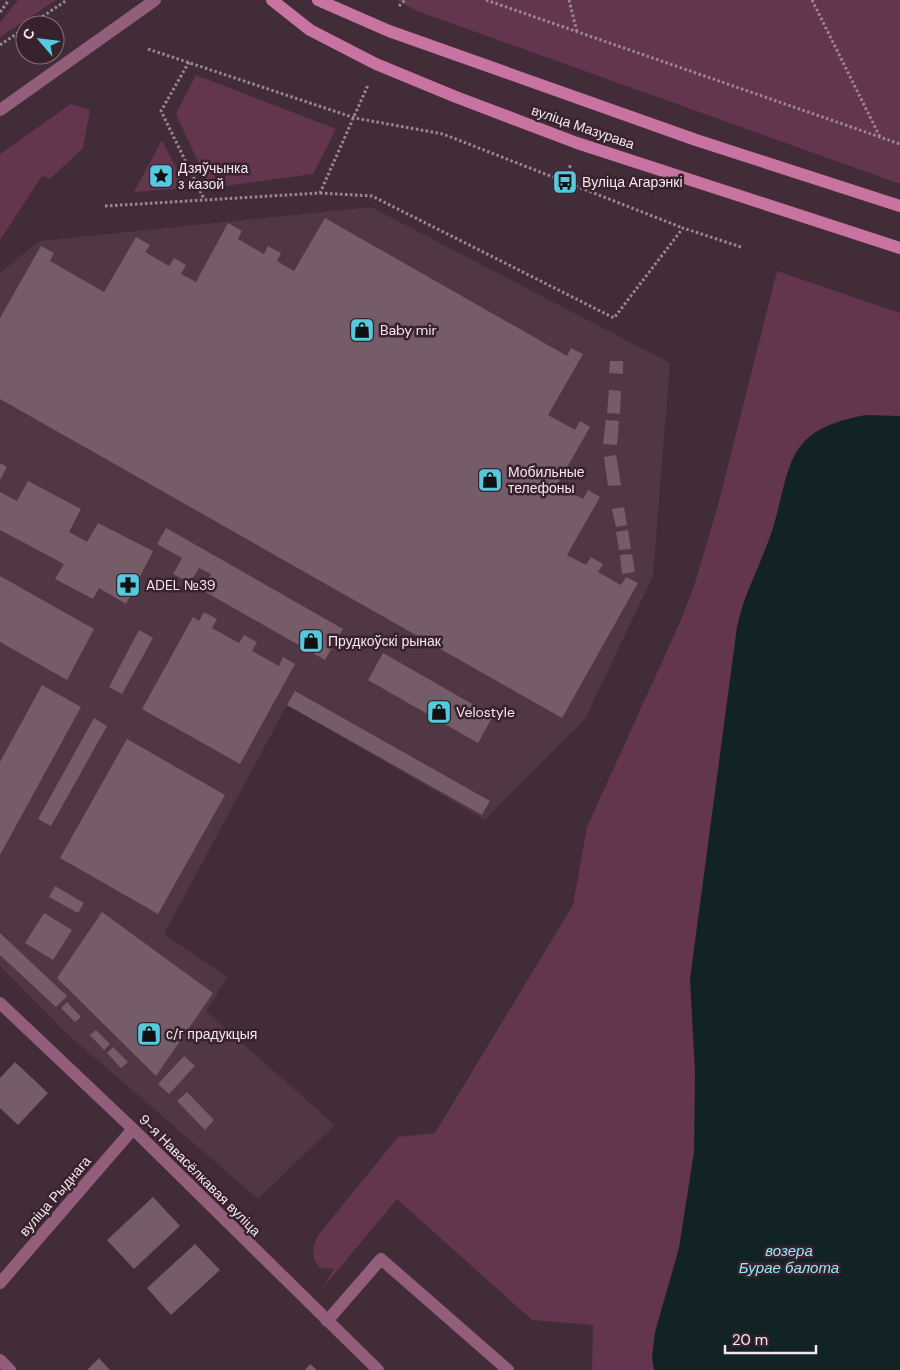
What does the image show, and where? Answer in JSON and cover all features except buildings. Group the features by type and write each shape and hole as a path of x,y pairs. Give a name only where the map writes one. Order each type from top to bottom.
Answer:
{"main road":[{"name":"вуліца Мазурава","path":"272,0 310,30 376,64 456,97 577,142 900,248"},
{"name":"вуліца Мазурава","path":"318,0 389,31 696,140 900,206"}],"street":[{"path":"0,110 155,0"},
{"name":"9-я Навасёлкавая вуліца","path":"0,1003 133,1129 378,1370"},
{"name":"вуліца Рыднага","path":"0,1283 133,1129"},
{"path":"327,1321 381,1259 508,1370"},
{"path":"0,1360 10,1370"}],"path":[{"path":"0,12 9,0"},
{"path":"45,15 67,0"},
{"path":"398,0 399,6 405,0"},
{"path":"486,0 900,144"},
{"path":"569,0 577,32"},
{"path":"812,0 880,138"},
{"path":"0,45 15,35"},
{"path":"148,49 355,118 443,134 683,228 741,247"},
{"path":"189,62 161,111 204,200"},
{"path":"320,193 355,118 368,85"},
{"path":"105,206 320,193 372,196 614,318 683,228"}],"shaded area":[{"path":"18,0 56,0 33,15 15,15 15,27 0,37 0,23"},
{"path":"397,0 900,0 900,184 417,11"},
{"path":"196,75 336,129 313,174 210,188 176,114"},
{"path":"71,104 90,110 83,148 50,179 42,176 0,240 0,154"},
{"path":"162,140 186,188 134,192"},
{"name":"Прудкоўскі рынак","path":"371,207 670,363 653,576 585,719 485,820 287,705 164,934 228,977 206,1011 335,1125 258,1199 65,1032 0,966 0,273 39,241"},
{"path":"777,271 900,313 900,1370 592,1370 593,1325 532,1320 397,1199 322,1289 334,1269 320,1268 313,1255 319,1234 398,1137 435,1133 573,905 587,827 681,620 695,583 718,505"}],"water":[{"name":"возера Бурае балота","path":"866,415 900,416 900,1370 654,1370 652,1358 655,1332 679,1248 694,1152 695,1072 690,979 737,627 748,592 771,534 788,471 795,455 804,442 818,430 838,422"}],"place":[{"name":"Дзяўчынка з казой","path":"161,176"},
{"name":"Вуліца Агарэнкі","path":"565,182"},
{"name":"Baby mir","path":"362,330"},
{"name":"Мобильные телефоны","path":"490,480"},
{"name":"ADEL №39","path":"128,585"},
{"name":"Прудкоўскі рынак","path":"311,641"},
{"name":"Velostyle","path":"439,712"},
{"name":"с/г прадукцыя","path":"149,1034"}]}
